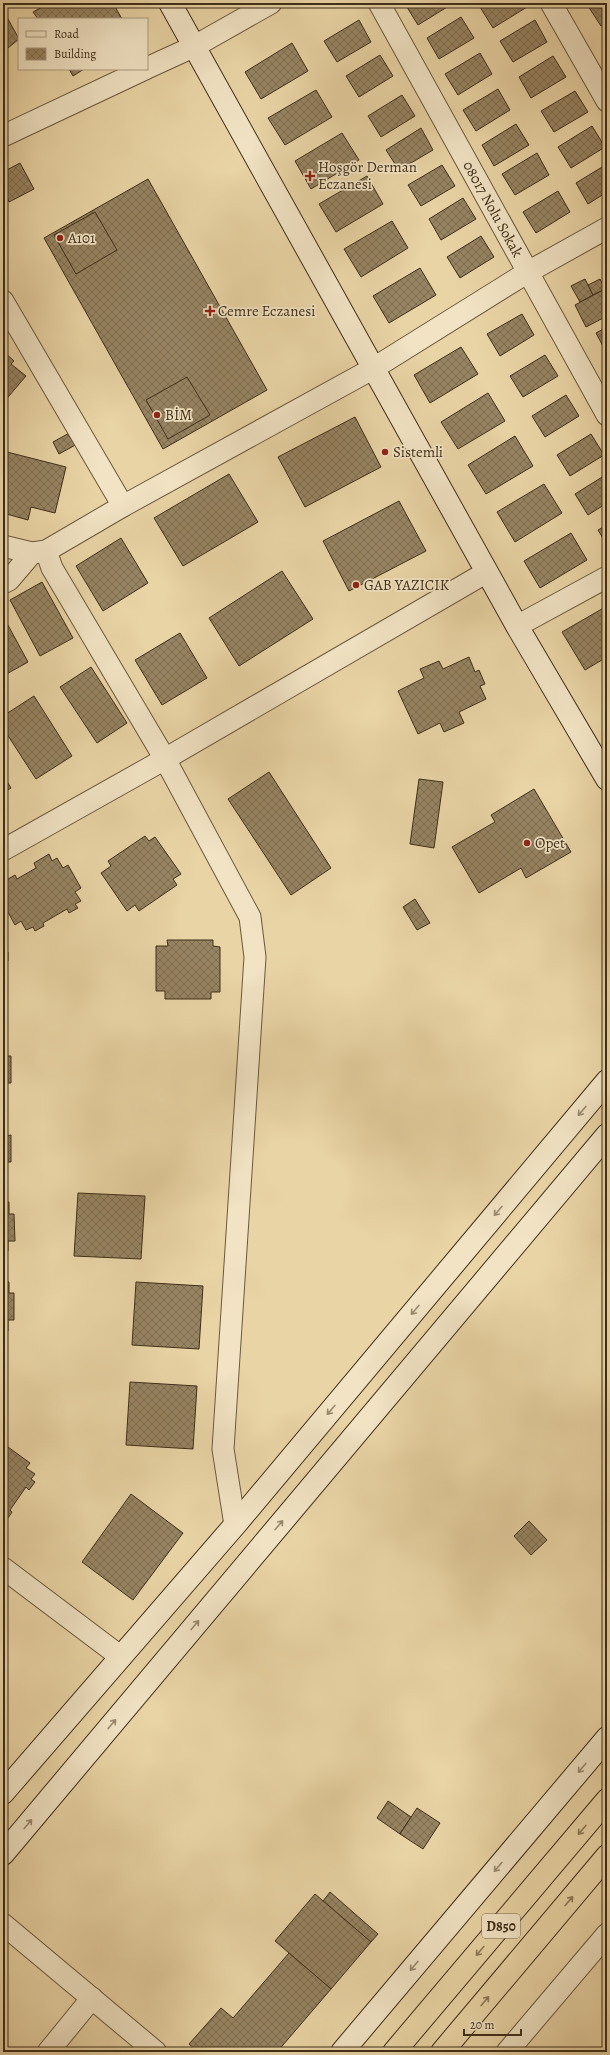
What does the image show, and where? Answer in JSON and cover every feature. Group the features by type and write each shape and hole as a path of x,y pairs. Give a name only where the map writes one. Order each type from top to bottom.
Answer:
{"highway":[{"name":"D850","path":"394,2052 607,1800"},
{"name":"D850","path":"442,2052 607,1856"}],"street":[{"path":"170,3 517,626 607,779"},
{"path":"148,68 195,46 271,3"},
{"name":"08017 Nolu Sokak","path":"379,3 528,272 605,407"},
{"path":"551,3 607,101"},
{"path":"3,136 144,70"},
{"path":"3,583 9,580 39,552 374,368 528,272 607,228"},
{"path":"3,301 123,506"},
{"path":"3,546 39,552 52,568 165,759 250,917 255,957 223,1449 235,1526"},
{"path":"3,850 165,759 487,572"},
{"path":"517,626 607,576"},
{"path":"3,1793 235,1526 607,1081"},
{"path":"3,1854 607,1135"},
{"path":"3,1568 121,1657"},
{"path":"342,2052 607,1738"},
{"path":"3,1924 156,2052"},
{"path":"507,2052 607,1934"},
{"path":"48,2052 92,1998"}],"building":[{"path":"49,3 113,3 121,18 37,18 33,12"},
{"path":"486,3 525,3 527,7 493,28 480,7"},
{"path":"586,3 607,3 607,22 601,26"},
{"path":"405,4 452,4 418,25"},
{"path":"3,10 18,40 3,52"},
{"path":"461,17 474,38 439,59 427,38"},
{"path":"359,20 371,42 337,62 324,41"},
{"path":"535,20 547,42 513,62 500,41"},
{"path":"292,43 308,71 261,99 245,72"},
{"path":"480,53 492,74 458,95 445,74"},
{"path":"380,55 393,76 359,97 346,76"},
{"path":"553,56 566,77 531,98 519,77"},
{"path":"70,70 82,70 73,76"},
{"path":"498,89 510,110 476,131 463,110"},
{"path":"316,90 332,117 285,145 268,118"},
{"path":"575,91 588,112 554,132 541,111"},
{"path":"402,95 415,116 381,137 368,116"},
{"path":"516,124 529,145 494,166 482,145"},
{"path":"592,126 605,147 571,168 558,147"},
{"path":"421,128 433,150 399,170 386,150"},
{"path":"342,133 359,160 311,189 295,161"},
{"path":"537,153 549,175 515,195 502,174"},
{"path":"20,163 34,189 9,202 7,197 3,199 3,172"},
{"path":"607,164 607,192 588,204 576,183"},
{"path":"442,165 455,186 421,206 408,185"},
{"path":"367,176 383,204 336,232 319,204"},
{"path":"148,179 267,390 163,449 44,238"},
{"path":"558,191 570,212 536,233 523,212"},
{"path":"463,198 476,219 441,240 429,219"},
{"path":"95,212 117,250 76,274 54,235"},
{"path":"392,221 408,248 361,277 344,249"},
{"path":"481,236 494,257 460,278 447,257"},
{"path":"420,268 436,295 389,323 373,296"},
{"path":"585,279 593,295 580,302 571,286"},
{"path":"600,279 605,289 593,295 588,285"},
{"path":"605,289 607,293 607,316 586,327 575,305"},
{"path":"522,314 534,335 500,356 487,334"},
{"path":"607,327 607,352 606,352 596,333"},
{"path":"461,347 478,374 430,403 414,375"},
{"path":"3,351 14,361 11,364 26,376 3,403"},
{"path":"545,355 558,376 523,397 510,376"},
{"path":"187,377 210,415 168,439 146,400"},
{"path":"488,393 505,421 458,449 441,422"},
{"path":"566,395 579,416 545,437 532,416"},
{"path":"355,417 381,467 305,507 278,457"},
{"path":"73,431 79,443 59,454 53,442"},
{"path":"591,434 604,455 570,476 557,455"},
{"path":"515,436 533,466 486,494 468,465"},
{"path":"3,451 66,467 55,513 31,507 28,520 3,513"},
{"path":"229,474 258,522 183,566 154,518"},
{"path":"607,474 607,503 588,515 575,494"},
{"path":"544,484 562,513 515,542 497,512"},
{"path":"399,501 426,551 349,591 323,541"},
{"path":"607,525 607,545 598,530"},
{"path":"571,533 587,560 540,588 524,561"},
{"path":"121,538 148,583 103,611 76,566"},
{"path":"282,571 313,619 239,666 209,618"},
{"path":"42,582 73,638 40,656 10,600"},
{"path":"607,606 607,657 585,670 562,632"},
{"path":"3,616 28,662 3,676"},
{"path":"180,633 207,678 162,705 135,660"},
{"path":"469,657 475,672 479,670 485,684 480,686 486,699 459,712 464,723 444,732 440,723 418,734 398,691 424,678 420,669 439,661 443,669"},
{"path":"91,667 127,723 97,743 60,687"},
{"path":"34,696 72,756 36,779 3,728 3,716"},
{"path":"269,772 331,868 291,895 228,799"},
{"path":"3,775 11,788 3,793"},
{"path":"419,779 443,782 434,848 410,844"},
{"path":"534,789 571,852 526,878 521,868 479,893 452,847 495,822 491,815"},
{"path":"145,836 149,841 155,837 181,874 173,879 177,885 139,911 135,905 127,911 101,873 111,866 108,861"},
{"path":"49,854 52,861 57,858 63,868 68,865 81,888 75,892 81,901 75,904 78,908 69,913 67,909 43,923 44,926 35,931 33,927 26,930 21,921 15,925 3,903 8,900 3,891 5,887 3,882 15,875 17,879 36,868 34,863"},
{"path":"415,899 430,923 417,930 403,907"},
{"path":"167,940 213,940 213,946 220,947 220,992 211,992 211,999 165,999 165,991 156,991 156,946 168,946"},
{"path":"3,952 8,952 8,961 3,961"},
{"path":"3,1044 6,1044 6,1056 11,1056 11,1083 5,1083 5,1094 3,1094"},
{"path":"3,1124 6,1124 6,1136 11,1135 11,1162 5,1162 5,1173 3,1173"},
{"path":"78,1193 145,1196 141,1259 74,1256"},
{"path":"3,1195 4,1202 9,1202 9,1214 14,1214 15,1241 8,1241 8,1251 3,1251"},
{"path":"3,1274 4,1281 9,1282 9,1293 14,1293 14,1320 8,1320 8,1331 3,1331"},
{"path":"136,1282 203,1286 199,1349 132,1345"},
{"path":"130,1382 197,1386 193,1449 126,1445"},
{"path":"8,1447 30,1463 26,1468 35,1474 31,1479 35,1482 29,1490 26,1487 10,1510 12,1512 6,1521 3,1519 3,1450 5,1452"},
{"path":"131,1494 183,1533 133,1600 82,1562"},
{"path":"529,1521 547,1540 531,1555 514,1536"},
{"path":"388,1801 411,1817 400,1834 377,1818"},
{"path":"417,1808 440,1823 423,1849 400,1834"},
{"path":"330,1892 378,1934 371,1942 323,1901"},
{"path":"315,1894 371,1942 331,1989 275,1941"},
{"path":"289,1953 331,1989 277,2052 198,2052 189,2044 221,2008 233,2018"}],"place":[{"name":"Hoşgör Derman Eczanesi","path":"310,176"},
{"name":"A101","path":"60,238"},
{"name":"Cemre Eczanesi","path":"210,311"},
{"name":"BİM","path":"157,415"},
{"name":"Sistemli","path":"385,452"},
{"name":"GAB YAZICIK","path":"356,585"},
{"name":"Opet","path":"527,843"}]}
